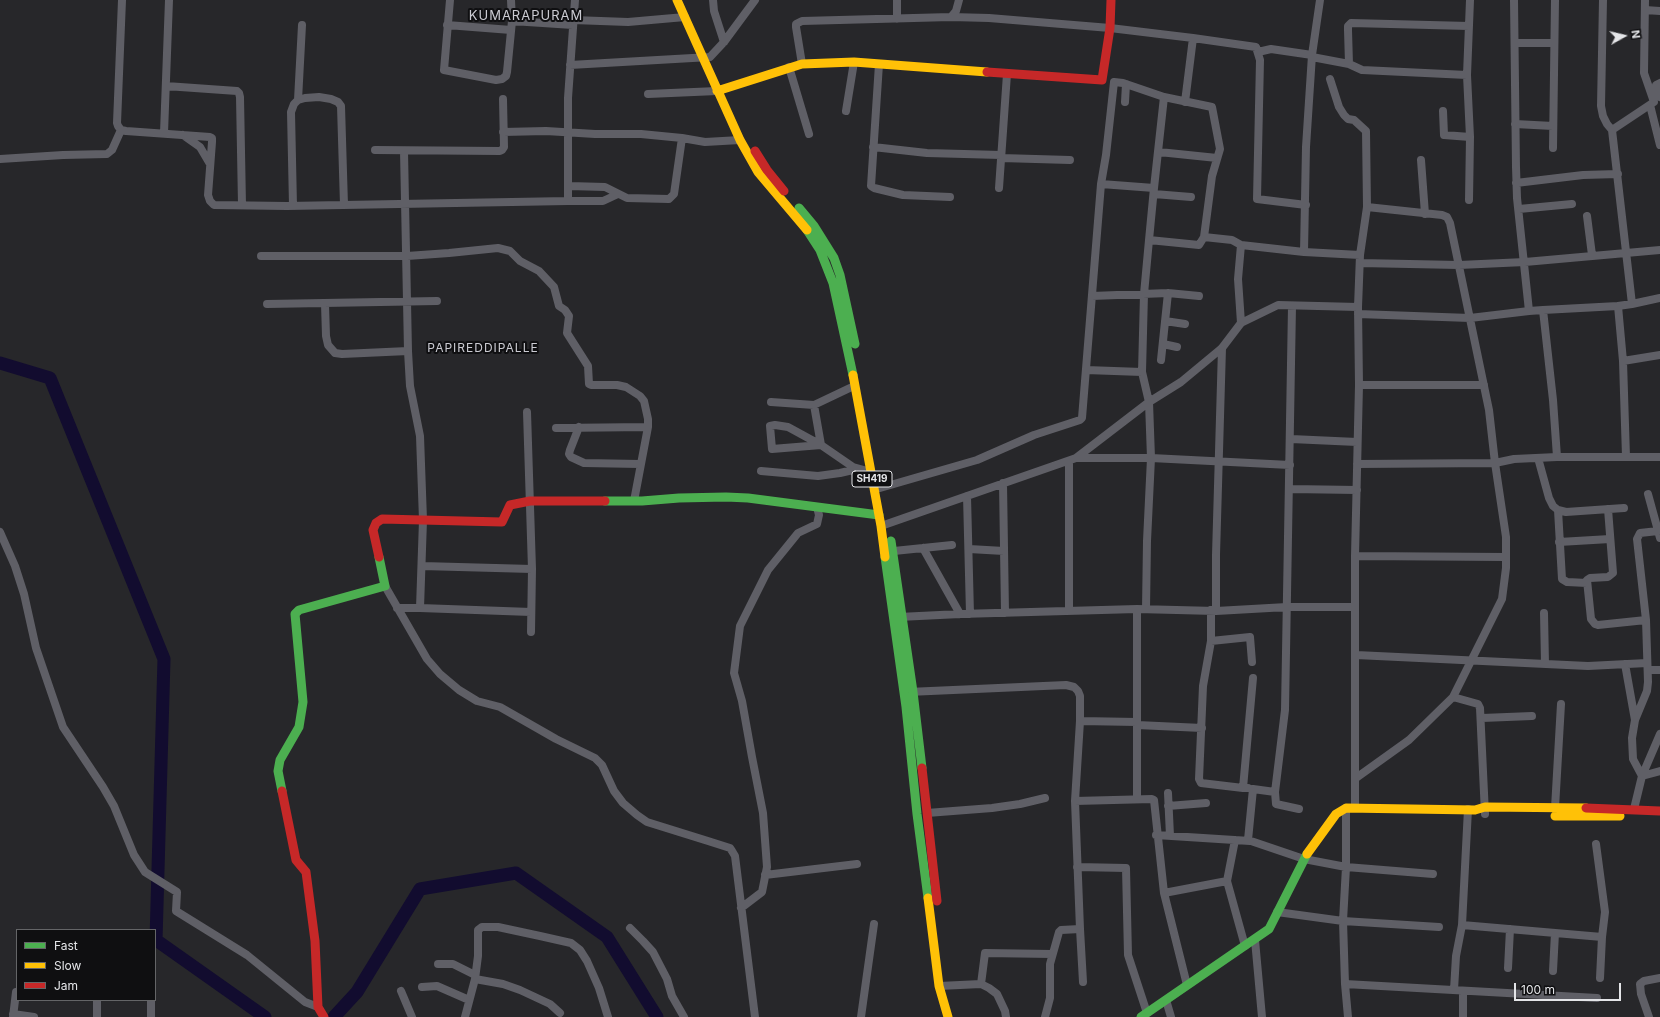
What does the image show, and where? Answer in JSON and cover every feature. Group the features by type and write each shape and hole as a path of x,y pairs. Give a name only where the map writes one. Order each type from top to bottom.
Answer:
{"main road":[{"name":"SH419","path":"677,0 706,58"},
{"name":"SH419","path":"684,0 740,140 758,172 808,231 820,250 828,267 833,283 846,340 879,515 885,524 894,551 903,617 908,692 942,986 948,1017"},
{"path":"720,90 788,67 802,64 854,62 1102,80 1110,28 1111,0"},
{"name":"SH419","path":"720,90 757,155 826,243 838,269 849,311 880,488 885,524 893,618 908,692 927,813 942,986"},
{"path":"324,1017 319,1007 314,941 306,872 296,860 278,771 280,760 299,727 302,715 303,702 295,614 298,610 385,586 373,530 376,522 382,519 502,522 510,505 530,502 634,501 679,498 748,498 879,515"},
{"path":"1144,1015 1269,929 1304,859 1336,814 1351,808 1593,812 1634,809 1660,811"},
{"path":"1478,810 1555,808 1660,817"}],"street":[{"path":"121,130 117,123 122,0"},
{"path":"164,133 169,0"},
{"path":"450,0 444,70 496,80 502,79 506,76 512,21 511,0"},
{"path":"568,201 570,65 575,0"},
{"path":"713,0 714,11 724,42"},
{"path":"570,65 706,58 724,42 755,0"},
{"path":"896,0 897,19"},
{"path":"951,18 956,10 959,0"},
{"path":"1304,252 1306,147 1312,56 1320,0"},
{"path":"1469,200 1470,137 1467,75 1470,0"},
{"path":"1514,0 1516,183 1529,311"},
{"path":"1553,148 1555,0"},
{"path":"1603,0 1601,106 1605,120 1612,130 1618,174 1625,254 1632,304"},
{"path":"1645,0 1644,73 1656,100"},
{"path":"1645,10 1660,11"},
{"path":"512,21 573,23 628,22 685,17"},
{"path":"802,64 796,27 799,22 951,18 1015,20 1110,28 1256,47 1260,60 1257,199 1306,205"},
{"path":"1348,64 1348,26 1351,24 1469,26"},
{"path":"293,206 291,112 298,100 302,25"},
{"path":"447,25 511,30"},
{"path":"1185,102 1193,38"},
{"path":"1515,43 1554,43"},
{"path":"1258,52 1271,49 1312,56 1348,64 1362,70 1467,75"},
{"path":"846,111 854,62"},
{"path":"879,64 873,147 872,187 904,196 950,197"},
{"path":"788,67 810,134"},
{"path":"999,188 1007,74"},
{"path":"1330,79 1339,107 1344,115 1348,119 1354,120 1366,131 1367,207 1360,259 1358,311 1359,385 1355,556 1356,778 1351,808 1346,867 1344,921 1345,984 1348,1017"},
{"path":"1102,80 1126,84 1164,97 1212,108 1220,149 1212,176 1204,237 1200,245 1149,240"},
{"path":"880,488 977,460 1034,435 1080,420 1082,415 1101,184 1106,155 1114,82"},
{"path":"1660,83 1656,85 1660,145"},
{"path":"1125,102 1126,84"},
{"path":"166,86 237,91 239,93 242,205"},
{"path":"648,94 720,90"},
{"path":"298,100 320,97 331,99 338,102 341,106 344,205"},
{"path":"1146,609 1147,541 1151,458 1149,402 1142,372 1144,294 1164,97"},
{"path":"375,150 500,151 504,147 503,98"},
{"path":"1612,130 1656,100"},
{"path":"1443,111 1444,136 1470,137"},
{"path":"1515,124 1553,126"},
{"path":"121,130 212,138 208,195 210,201 214,205 293,206 604,201 618,194"},
{"path":"0,159 107,154 112,150 121,130"},
{"path":"503,132 641,134 705,142 740,140"},
{"path":"182,135 200,147 210,164"},
{"path":"569,186 605,187 627,198 634,199 669,199 674,194 682,138"},
{"path":"873,147 927,152 1070,160"},
{"path":"404,151 408,351 410,386 420,436 423,520 420,608"},
{"path":"1159,152 1217,158"},
{"path":"1422,160 1425,214"},
{"path":"1516,183 1583,175 1618,174"},
{"path":"1101,184 1191,197"},
{"path":"1519,209 1572,204"},
{"path":"1356,778 1409,740 1453,697 1502,599 1506,557 1506,538 1494,463 1489,410 1450,223 1447,217 1442,215 1367,207"},
{"path":"1587,216 1592,256"},
{"path":"1204,237 1232,240 1241,245 1360,259 1459,265 1525,262 1660,250"},
{"path":"1241,245 1238,279 1241,323"},
{"path":"261,256 407,256 498,248 510,251 520,261 539,271 554,287 558,306 568,314 570,320 567,333 588,366 589,384 617,385 626,387 636,393 644,401 646,406 648,427 634,501"},
{"path":"1092,296 1168,293 1199,296"},
{"path":"1161,360 1168,293"},
{"path":"1072,460 1149,402 1181,382 1222,348 1241,323 1278,305 1470,318 1529,311 1618,306 1660,298"},
{"path":"267,304 437,302"},
{"path":"325,304 327,341 328,345 336,353 408,351"},
{"path":"1292,306 1285,710 1275,792 1276,804 1299,809"},
{"path":"1618,306 1626,457"},
{"path":"1543,310 1553,400 1557,457"},
{"path":"1165,321 1185,324"},
{"path":"1163,344 1177,347"},
{"path":"1222,348 1216,555 1211,641 1203,686 1199,779 1201,783 1275,792"},
{"path":"1622,361 1660,355"},
{"path":"1086,370 1142,372"},
{"path":"1359,385 1484,385"},
{"path":"771,402 814,405 854,386"},
{"path":"814,405 821,445"},
{"path":"527,412 532,569 531,632"},
{"path":"821,445 772,449 770,426 775,425 795,430 821,445 857,469 871,472"},
{"path":"579,427 570,450 569,454 571,457 584,463 640,464"},
{"path":"556,428 648,427"},
{"path":"1290,439 1357,442"},
{"path":"1357,464 1494,463 1514,459 1557,457 1660,457"},
{"path":"885,524 1072,460 1151,458 1290,465"},
{"path":"1538,458 1549,498 1553,506 1558,510 1566,512 1624,508"},
{"path":"1069,611 1072,460"},
{"path":"761,471 818,476 857,469"},
{"path":"1003,483 1004,613"},
{"path":"1290,489 1356,490"},
{"path":"1642,776 1633,759 1632,738 1635,720 1647,691 1648,667 1646,620 1637,536 1640,533 1659,534 1648,494"},
{"path":"967,496 970,614"},
{"path":"741,908 762,892 767,867 763,812 742,701 734,673 740,626 768,570 798,533 817,524 819,515 818,507"},
{"path":"1608,509 1612,573 1608,577 1590,578 1587,583 1591,619 1595,624 1646,620"},
{"path":"1558,510 1562,579 1567,582 1587,583"},
{"path":"0,532 15,566 24,594 36,648 63,727 114,806 134,855 145,872 177,892 176,911 247,955 305,1002 319,1007"},
{"path":"1559,542 1610,539"},
{"path":"894,551 952,545"},
{"path":"923,548 960,614"},
{"path":"968,549 1004,551"},
{"path":"1355,556 1506,557"},
{"path":"422,566 532,569"},
{"path":"385,586 427,658 440,674 459,690 477,701 500,707 556,739 595,758 602,765 614,791 623,803 647,822 730,848 735,856 755,1017"},
{"path":"893,618 960,614 1137,609 1213,611 1286,607 1355,607"},
{"path":"397,608 531,612"},
{"path":"1137,609 1137,799"},
{"path":"1544,613 1545,664"},
{"path":"1211,641 1250,637 1252,662"},
{"path":"1356,655 1588,666 1625,664 1660,670"},
{"path":"1625,664 1635,720"},
{"path":"1243,788 1253,678"},
{"path":"908,692 1066,685 1074,687 1080,696 1075,801 1083,982"},
{"path":"1453,697 1478,704 1482,718 1478,810 1462,925 1456,956 1454,990"},
{"path":"1555,808 1561,704"},
{"path":"1482,718 1532,716"},
{"path":"1080,721 1202,728"},
{"path":"1634,809 1642,776 1660,734"},
{"path":"1642,776 1660,771"},
{"path":"1250,841 1248,840 1253,789"},
{"path":"1168,793 1170,836"},
{"path":"927,813 992,808 1020,804 1045,798"},
{"path":"1075,801 1137,799 1154,800 1156,835 1164,893 1187,985"},
{"path":"1168,806 1206,803"},
{"path":"1156,835 1250,841 1304,859 1346,867 1433,874"},
{"path":"1235,840 1227,881 1244,946"},
{"path":"1596,844 1605,912 1600,978"},
{"path":"765,875 857,864"},
{"path":"1077,868 1126,868 1128,955 1144,1015"},
{"path":"1164,893 1227,881"},
{"path":"1278,912 1344,921 1439,927"},
{"path":"861,1017 874,924"},
{"path":"1462,925 1602,937"},
{"path":"465,1017 475,977 478,956 478,930 479,928 498,927 571,943 580,950 587,961 599,988 608,1017"},
{"path":"630,928 653,952 664,973 672,996 684,1017"},
{"path":"1045,1017 1050,998 1050,964 1058,932 1061,930 1080,929"},
{"path":"1508,968 1510,929"},
{"path":"1553,971 1555,933"},
{"path":"1255,940 1262,1017"},
{"path":"981,984 986,953 1052,954"},
{"path":"438,964 454,964 475,977 520,990 550,1004 560,1013"},
{"path":"1649,1017 1641,994 1640,984 1644,981 1660,978"},
{"path":"942,986 981,984 997,994 1005,1011 1006,1017"},
{"path":"1345,984 1597,998"},
{"path":"422,987 437,986 469,1000"},
{"path":"401,991 412,1017"},
{"path":"1463,991 1463,1017"},
{"path":"16,992 13,1015 34,1017"},
{"path":"1166,1000 1171,1017"},
{"path":"97,1001 97,1017"},
{"path":"151,1001 151,1017"}],"waterway":[{"path":"0,363 50,378 164,659 156,940 265,1017"},
{"path":"334,1017 357,992 420,889 516,873 607,937 657,1017"}],"traffic: fast":[{"path":"799,208 814,226 834,258 840,275 855,344"},
{"path":"807,230 820,250 833,283 853,375"},
{"path":"605,501 642,501 679,498 726,497 748,498 879,515"},
{"path":"891,541 913,692 922,768"},
{"path":"282,791 278,771 280,760 299,727 303,702 295,614 299,610 385,586 379,557"},
{"path":"885,557 906,707 917,814 928,898"},
{"path":"1141,1017 1269,929 1307,854"}],"traffic: slow":[{"path":"677,0 740,140 758,172 807,230"},
{"path":"717,91 802,64 854,62 987,72"},
{"path":"853,375 881,526 885,557"},
{"path":"1307,854 1336,814 1346,808 1475,810 1485,807 1586,808"},
{"path":"1555,816 1620,816"},
{"path":"928,898 939,986 948,1017"}],"traffic: jam":[{"path":"987,72 1102,80 1110,28 1111,0"},
{"path":"755,151 767,170 784,191"},
{"path":"379,557 373,530 376,523 382,519 502,522 510,505 530,501 605,501"},
{"path":"922,768 937,901"},
{"path":"282,791 296,860 306,872 315,941 318,1007 324,1017"},
{"path":"1586,808 1660,811"}],"district":[{"name":"KUMARAPURAM","path":"526,16"},
{"name":"PAPIREDDIPALLE","path":"483,348"}]}
